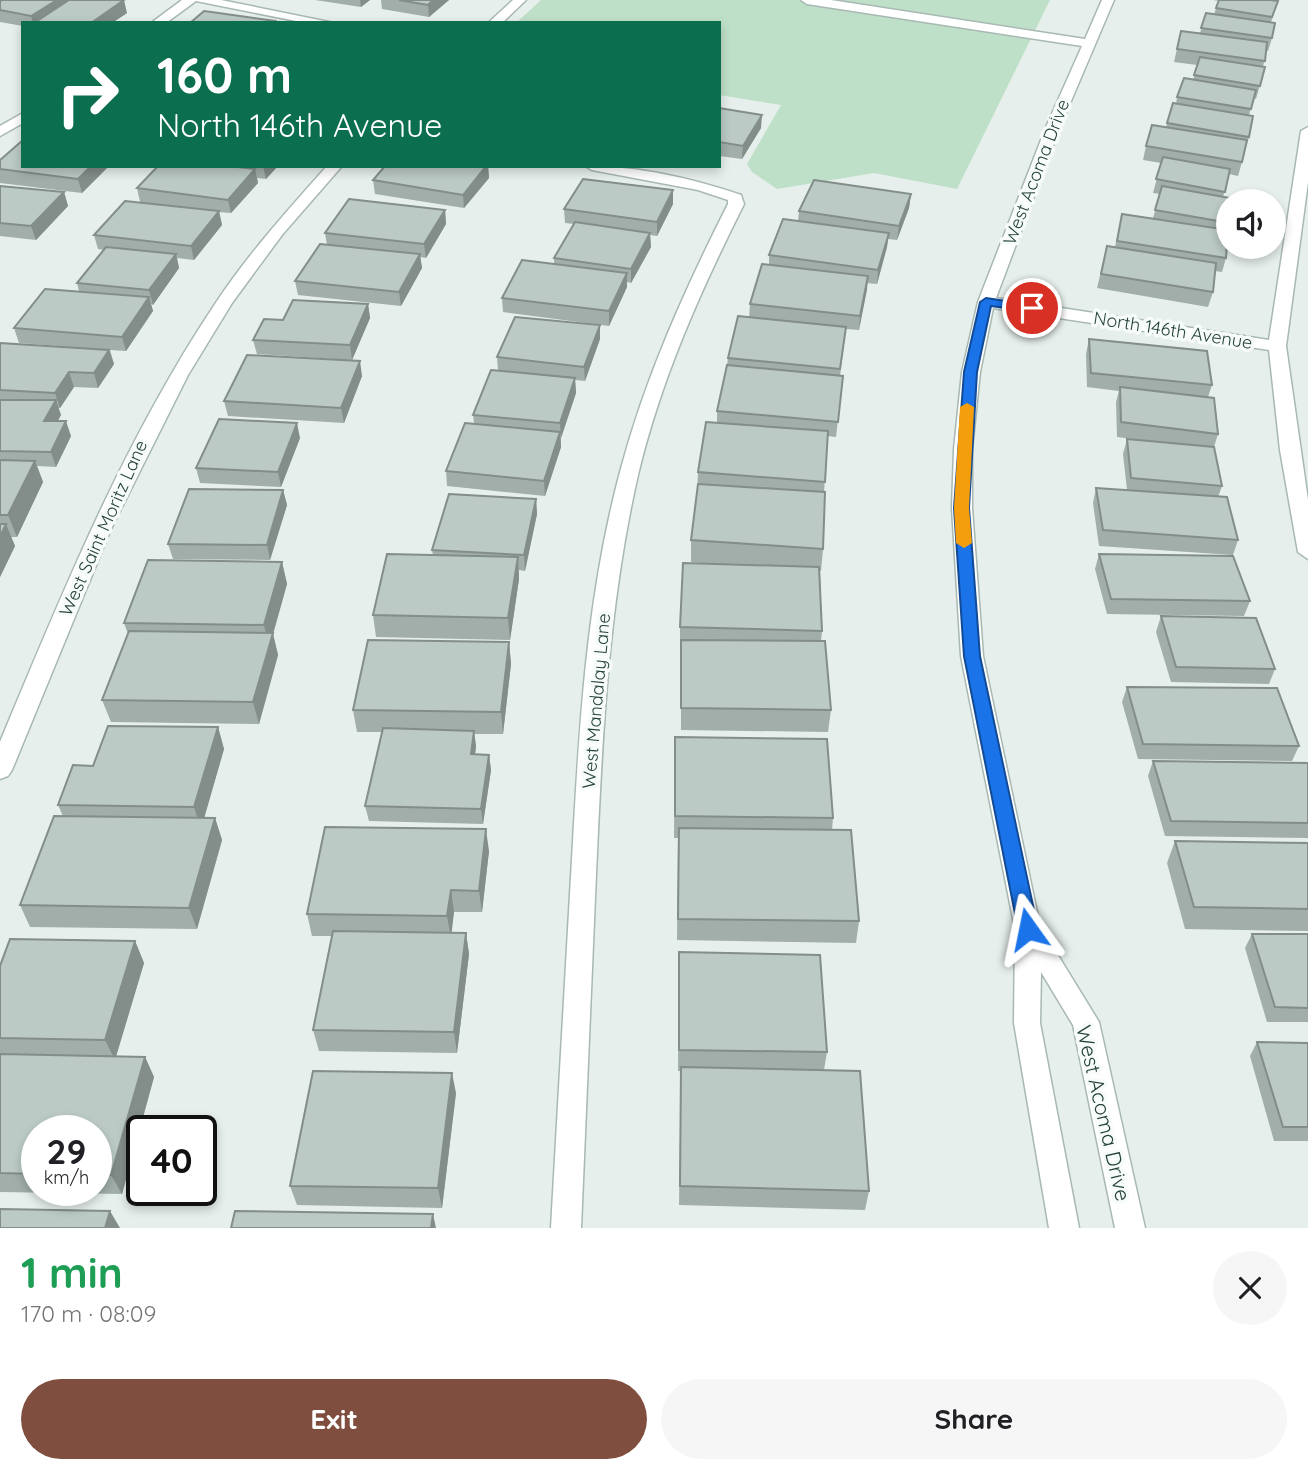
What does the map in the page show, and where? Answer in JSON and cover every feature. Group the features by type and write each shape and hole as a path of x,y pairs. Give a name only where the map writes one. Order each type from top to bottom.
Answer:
{"street":[{"path":"160,21 190,0"},
{"path":"201,0 317,21"},
{"path":"496,21 520,0"},
{"path":"807,0 1088,43"},
{"name":"West Acoma Drive","path":"1064,1228 1027,1023 1028,929 972,656 961,508 971,372 986,302 1088,43 1108,0"},
{"path":"0,132 21,118"},
{"path":"1308,131 1277,346 1289,450 1308,552"},
{"name":"West Saint Moritz Lane","path":"0,770 6,741 112,499 168,392 238,284 295,210 333,168"},
{"name":"West Mandalay Lane","path":"566,1228 592,703 606,590 641,427 673,334 705,263 734,212 736,198 701,186 603,168"},
{"name":"North 146th Avenue","path":"986,302 1277,346"},
{"name":"West Acoma Drive","path":"1028,929 1086,1022 1130,1228"}],"green space":[{"path":"541,0 1050,0 957,189 874,173 777,189 752,172 747,164 781,105 721,95 721,21 518,21"}],"building":[{"path":"2,0 57,0 31,16 0,10"},
{"path":"69,0 124,0 94,21 37,21"},
{"path":"399,0 433,0 428,5"},
{"path":"1219,0 1278,1 1272,17 1216,8"},
{"path":"204,11 275,21 192,21"},
{"path":"1206,13 1275,23 1272,38 1201,28"},
{"path":"1181,31 1267,42 1265,61 1177,49"},
{"path":"1200,57 1265,67 1260,86 1194,75"},
{"path":"1184,78 1256,90 1251,109 1177,97"},
{"path":"1173,103 1253,116 1249,137 1167,123"},
{"path":"721,108 762,115 743,146 721,142"},
{"path":"1152,125 1247,140 1242,162 1146,146"},
{"path":"21,142 21,168 89,168 78,179 0,169 0,160"},
{"path":"1163,157 1230,169 1226,189 1216,190 1156,179"},
{"path":"156,168 255,169 228,200 137,188"},
{"path":"383,168 484,168 463,195 373,180"},
{"path":"583,179 673,190 657,222 564,209"},
{"path":"814,180 911,194 899,226 799,211"},
{"path":"0,186 64,192 31,226 0,223"},
{"path":"1162,186 1216,196 1216,221 1155,210"},
{"path":"349,199 445,210 424,244 325,233"},
{"path":"125,201 219,211 191,246 94,235"},
{"path":"1122,214 1216,228 1216,256 1117,241"},
{"path":"783,219 889,233 878,270 769,255"},
{"path":"575,222 650,233 631,269 554,258"},
{"path":"320,244 420,254 399,292 295,281"},
{"path":"1107,246 1216,263 1213,292 1101,274"},
{"path":"106,247 176,254 149,290 77,283"},
{"path":"522,260 627,273 609,311 502,298"},
{"path":"762,264 868,276 860,316 750,304"},
{"path":"45,289 149,297 122,337 14,328"},
{"path":"293,300 368,304 350,345 253,340 264,319 283,320"},
{"path":"738,316 846,327 840,369 728,358"},
{"path":"515,317 600,325 584,367 497,357"},
{"path":"1089,339 1207,351 1212,385 1091,373"},
{"path":"0,343 109,350 94,373 69,372 55,393 0,390"},
{"path":"247,355 360,361 341,408 224,401"},
{"path":"727,365 843,376 838,422 717,411"},
{"path":"491,370 575,378 560,423 473,415"},
{"path":"1120,387 1214,398 1218,434 1121,422"},
{"path":"0,400 56,400 44,421 66,421 51,452 0,451"},
{"path":"219,419 297,423 278,472 196,468"},
{"path":"706,422 828,431 825,482 698,472"},
{"path":"465,423 560,432 544,481 446,471"},
{"path":"1127,439 1214,447 1222,486 1131,478"},
{"path":"0,460 35,461 8,515 0,515"},
{"path":"698,484 825,492 823,549 691,540"},
{"path":"1096,488 1227,497 1238,540 1103,530"},
{"path":"189,489 283,490 267,545 168,544"},
{"path":"449,494 536,499 524,555 432,550"},
{"path":"0,524 6,524 0,537"},
{"path":"387,554 518,557 508,618 373,615"},
{"path":"1099,554 1233,556 1250,601 1111,599"},
{"path":"148,560 282,562 264,625 124,623"},
{"path":"683,563 819,567 822,631 680,627"},
{"path":"1161,616 1256,618 1275,669 1176,667"},
{"path":"129,631 273,633 253,702 102,700"},
{"path":"368,640 509,642 501,712 353,710"},
{"path":"681,640 825,641 831,710 681,708"},
{"path":"1127,687 1277,688 1299,746 1143,744"},
{"path":"108,726 218,727 194,807 58,805 73,765 93,766"},
{"path":"383,728 474,731 471,754 489,755 481,809 365,806"},
{"path":"675,737 827,739 833,818 675,816"},
{"path":"1153,761 1308,763 1308,823 1171,821"},
{"path":"54,816 215,818 189,908 20,905"},
{"path":"325,827 486,829 479,891 451,890 447,916 307,914"},
{"path":"679,828 851,830 859,921 678,919"},
{"path":"1175,841 1308,843 1308,909 1194,907"},
{"path":"333,931 466,933 454,1032 313,1030"},
{"path":"1252,934 1308,934 1308,1008 1275,1007"},
{"path":"10,939 135,941 105,1040 0,1038 0,966"},
{"path":"679,952 820,955 827,1052 679,1050"},
{"path":"1257,1042 1308,1043 1308,1127 1283,1127"},
{"path":"0,1054 145,1057 128,1115 126,1115 112,1172 112,1115 21,1115 21,1174 0,1173"},
{"path":"681,1067 860,1071 869,1191 680,1186"},
{"path":"313,1071 452,1073 438,1188 290,1186"},
{"path":"0,1209 110,1211 105,1228 0,1228"},
{"path":"235,1211 433,1214 431,1228 231,1228"}],"slow traffic":[{"path":"964,543 961,508 967,407"}],"route":[{"path":"1028,929 972,656 961,508 963,449 971,372 986,302 1032,308"}]}
